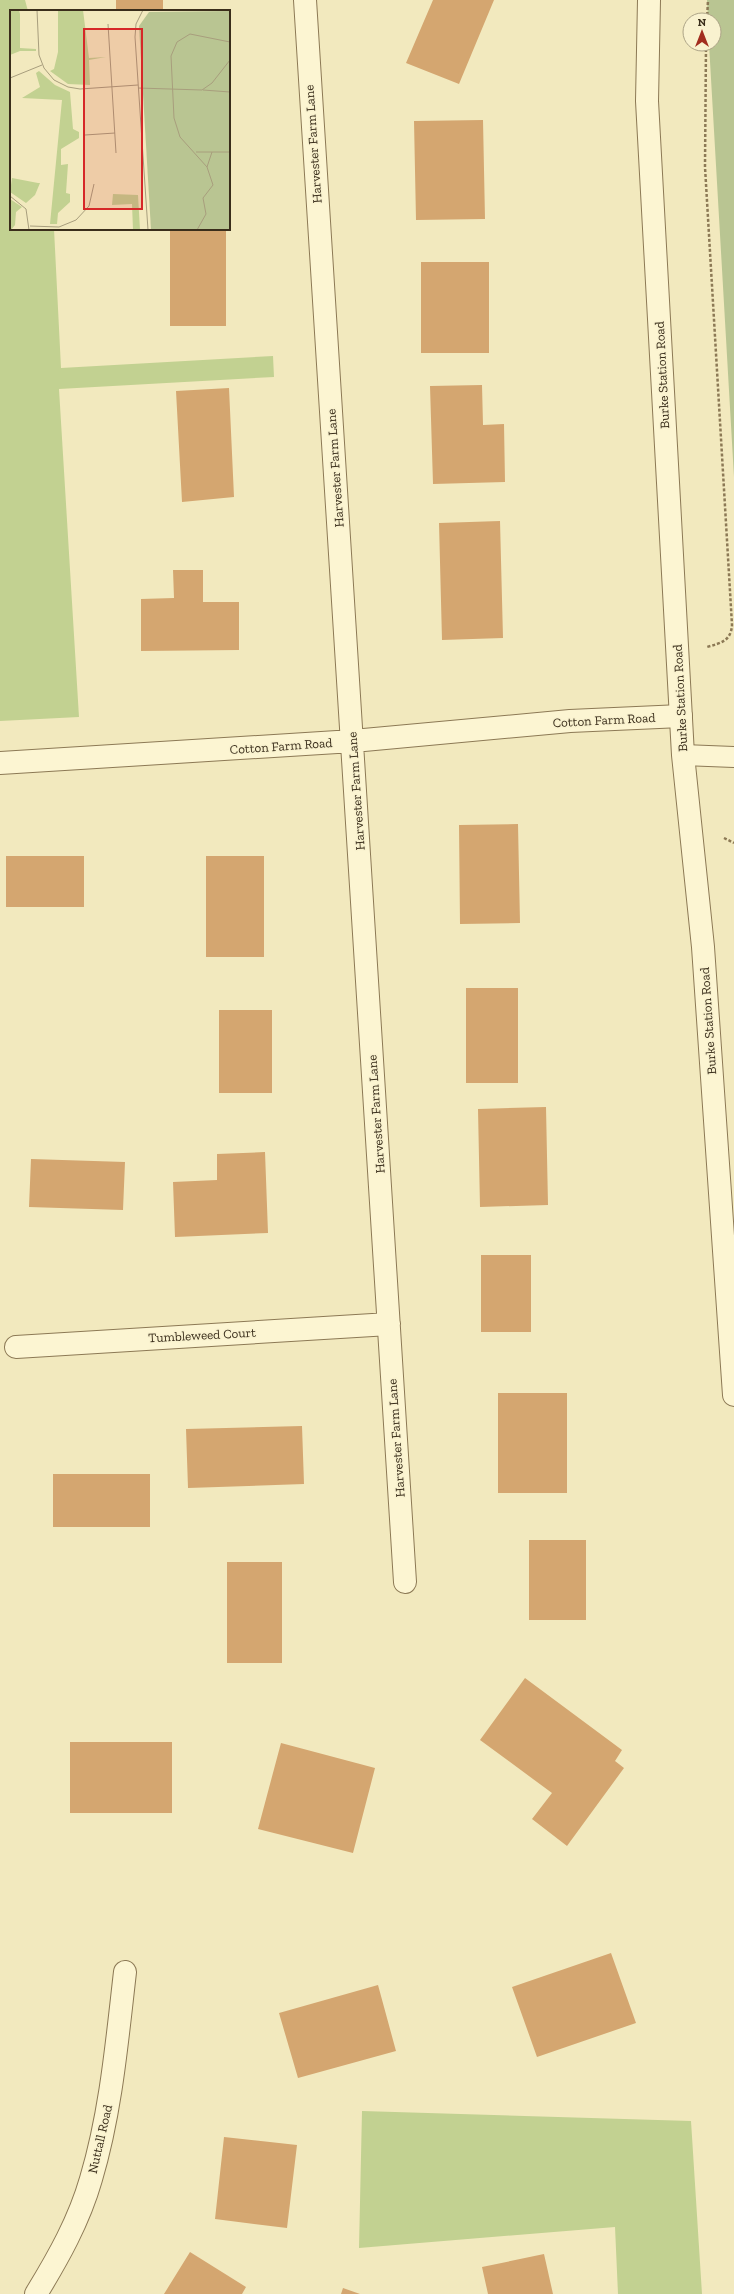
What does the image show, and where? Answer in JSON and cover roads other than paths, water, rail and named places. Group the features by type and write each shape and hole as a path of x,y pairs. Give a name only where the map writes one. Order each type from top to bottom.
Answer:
{"street":[{"name":"Harvester Farm Lane","path":"305,0 405,1582"},
{"name":"Burke Station Road","path":"649,0 647,101 681,716 704,947 734,1395"},
{"name":"Cotton Farm Road","path":"0,763 353,741 570,721 681,716"},
{"name":"Tumbleweed Court","path":"16,1347 389,1324"},
{"name":"Nuttall Road","path":"36,2294 60,2254 77,2217 91,2179 108,2106 125,1972"}],"lane":[{"path":"684,755 734,757"}]}
